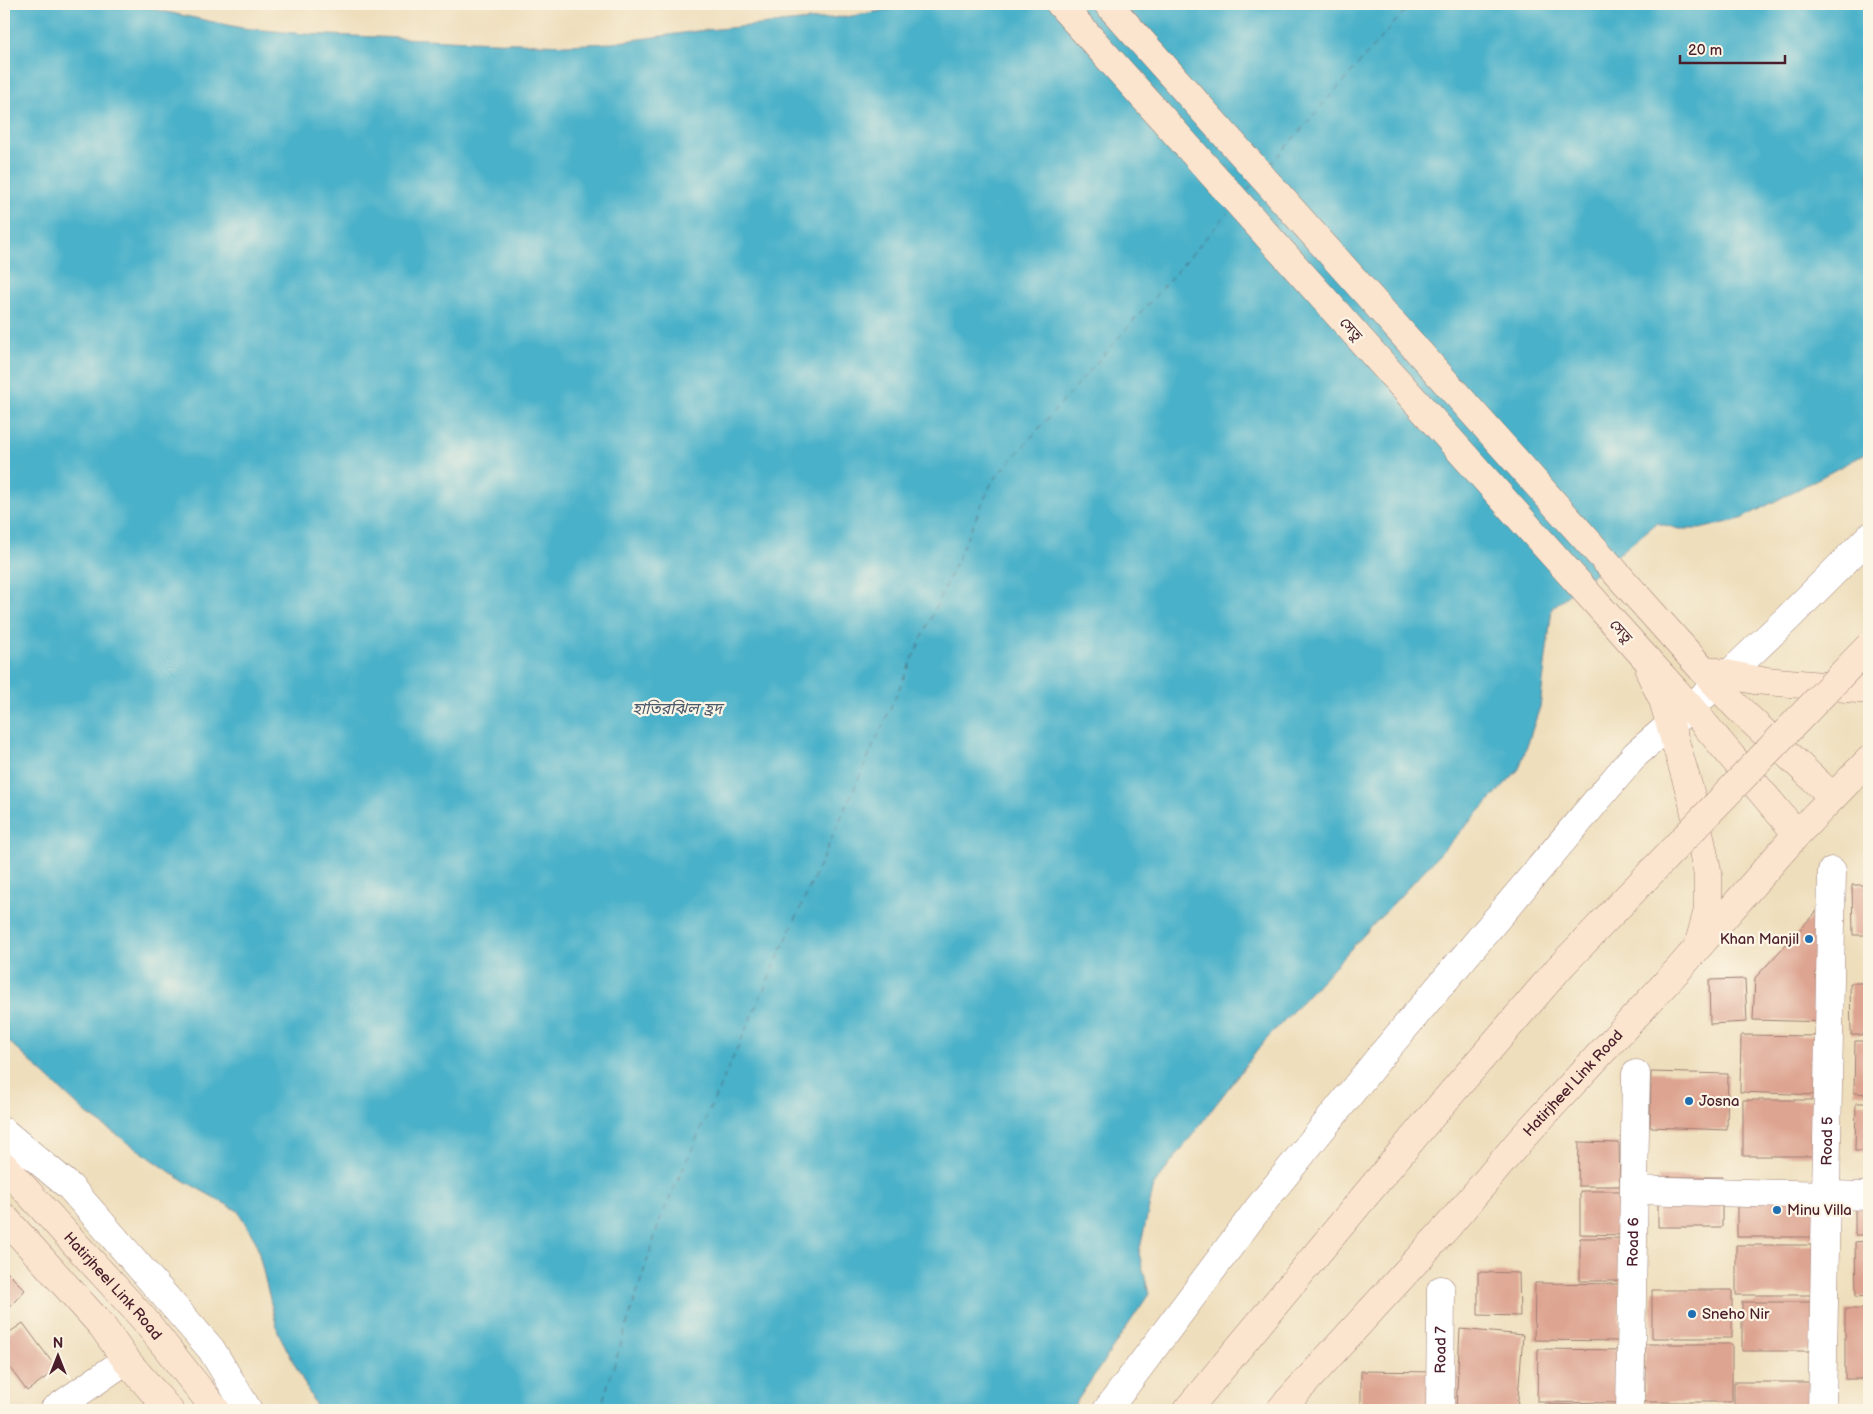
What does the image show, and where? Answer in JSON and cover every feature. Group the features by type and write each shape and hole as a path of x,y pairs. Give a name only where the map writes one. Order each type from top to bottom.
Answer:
{"main road":[{"name":"সেতু","path":"1060,4 1690,707 1797,834"},
{"path":"1108,4 1670,634 1716,676 1737,706 1833,797"},
{"path":"1187,1410 1424,1125 1560,967 1869,646"},
{"path":"1641,653 1662,700 1670,725 1692,799 1708,875 1708,910 1697,949"},
{"path":"1716,676 1786,684 1869,690"},
{"name":"Hatirjheel Link Road","path":"1280,1410 1449,1225 1523,1137 1697,949 1797,834 1869,760"},
{"name":"Hatirjheel Link Road","path":"4,1166 142,1318 216,1410"},
{"path":"4,1217 102,1326 126,1360 169,1410"}],"street":[{"path":"1107,1410 1260,1206 1379,1058 1636,754 1690,707 1716,676 1788,618 1869,537"},
{"name":"Road 5","path":"1822,1410 1832,871"},
{"name":"Road 6","path":"1630,1410 1636,1074"},
{"path":"4,1132 70,1187 211,1349 248,1410"},
{"path":"1634,1190 1869,1196"},
{"name":"Road 7","path":"1440,1410 1441,1290"},
{"path":"54,1410 126,1360"}],"water":[{"name":"হাতিরঝিল হ্রদ","path":"4,4 137,4 242,28 306,34 565,45 611,43 697,31 852,16 919,4 1869,4 1869,452 1741,519 1700,529 1679,529 1657,523 1552,608 1540,707 1519,769 1263,1043 1154,1185 1139,1253 1149,1294 1071,1410 318,1410 278,1332 256,1242 238,1211 179,1178 87,1114 4,1037"}],"building":[{"path":"1852,885 1869,885 1869,935 1853,935"},
{"name":"Khan Manjil","path":"1827,900 1829,1022 1753,1020 1755,978"},
{"path":"1745,979 1747,1022 1710,1024 1709,980"},
{"path":"1850,983 1869,983 1869,1035 1851,1035"},
{"path":"1741,1035 1818,1036 1817,1095 1740,1092"},
{"path":"1855,1041 1869,1041 1869,1094 1854,1093"},
{"name":"Josna","path":"1651,1072 1728,1074 1727,1130 1650,1127"},
{"path":"1743,1100 1818,1100 1818,1156 1743,1156"},
{"path":"1856,1103 1869,1103 1869,1151 1855,1151"},
{"path":"1579,1142 1619,1143 1620,1186 1578,1186"},
{"path":"1658,1177 1722,1177 1722,1227 1658,1227"},
{"name":"Minu Villa","path":"1737,1182 1818,1182 1818,1237 1737,1237"},
{"path":"1580,1191 1621,1191 1621,1235 1580,1234"},
{"path":"1855,1194 1869,1194 1869,1235 1855,1235"},
{"path":"1580,1238 1621,1238 1621,1281 1580,1281"},
{"path":"1869,1241 1869,1296 1856,1297 1855,1242"},
{"path":"1736,1245 1819,1245 1819,1295 1736,1295"},
{"path":"4,1269 25,1290 4,1313"},
{"path":"1478,1272 1519,1273 1520,1316 1478,1315"},
{"path":"1535,1283 1620,1284 1619,1341 1534,1340"},
{"name":"Sneho Nir","path":"1652,1290 1732,1290 1732,1338 1652,1338"},
{"path":"1742,1302 1823,1302 1823,1351 1742,1351"},
{"path":"1845,1309 1869,1309 1869,1379 1845,1379"},
{"path":"23,1323 57,1369 27,1391 4,1360 4,1336"},
{"path":"1460,1329 1523,1335 1517,1410 1456,1410"},
{"path":"1645,1344 1732,1344 1732,1402 1645,1402"},
{"path":"1538,1349 1624,1350 1623,1403 1537,1402"},
{"path":"1361,1371 1437,1372 1436,1410 1361,1410"},
{"path":"1734,1382 1815,1382 1815,1410 1734,1410"},
{"path":"1544,1404 1621,1406 1621,1410 1544,1410"}],"ferry route":[{"path":"1270,165 1411,4"},
{"path":"1247,191 1252,185"},
{"path":"600,1410 660,1220 992,482 1228,213"}],"place":[{"name":"Khan Manjil","path":"1809,939"},
{"name":"Josna","path":"1689,1101"},
{"name":"Minu Villa","path":"1777,1210"},
{"name":"Sneho Nir","path":"1692,1314"}]}
